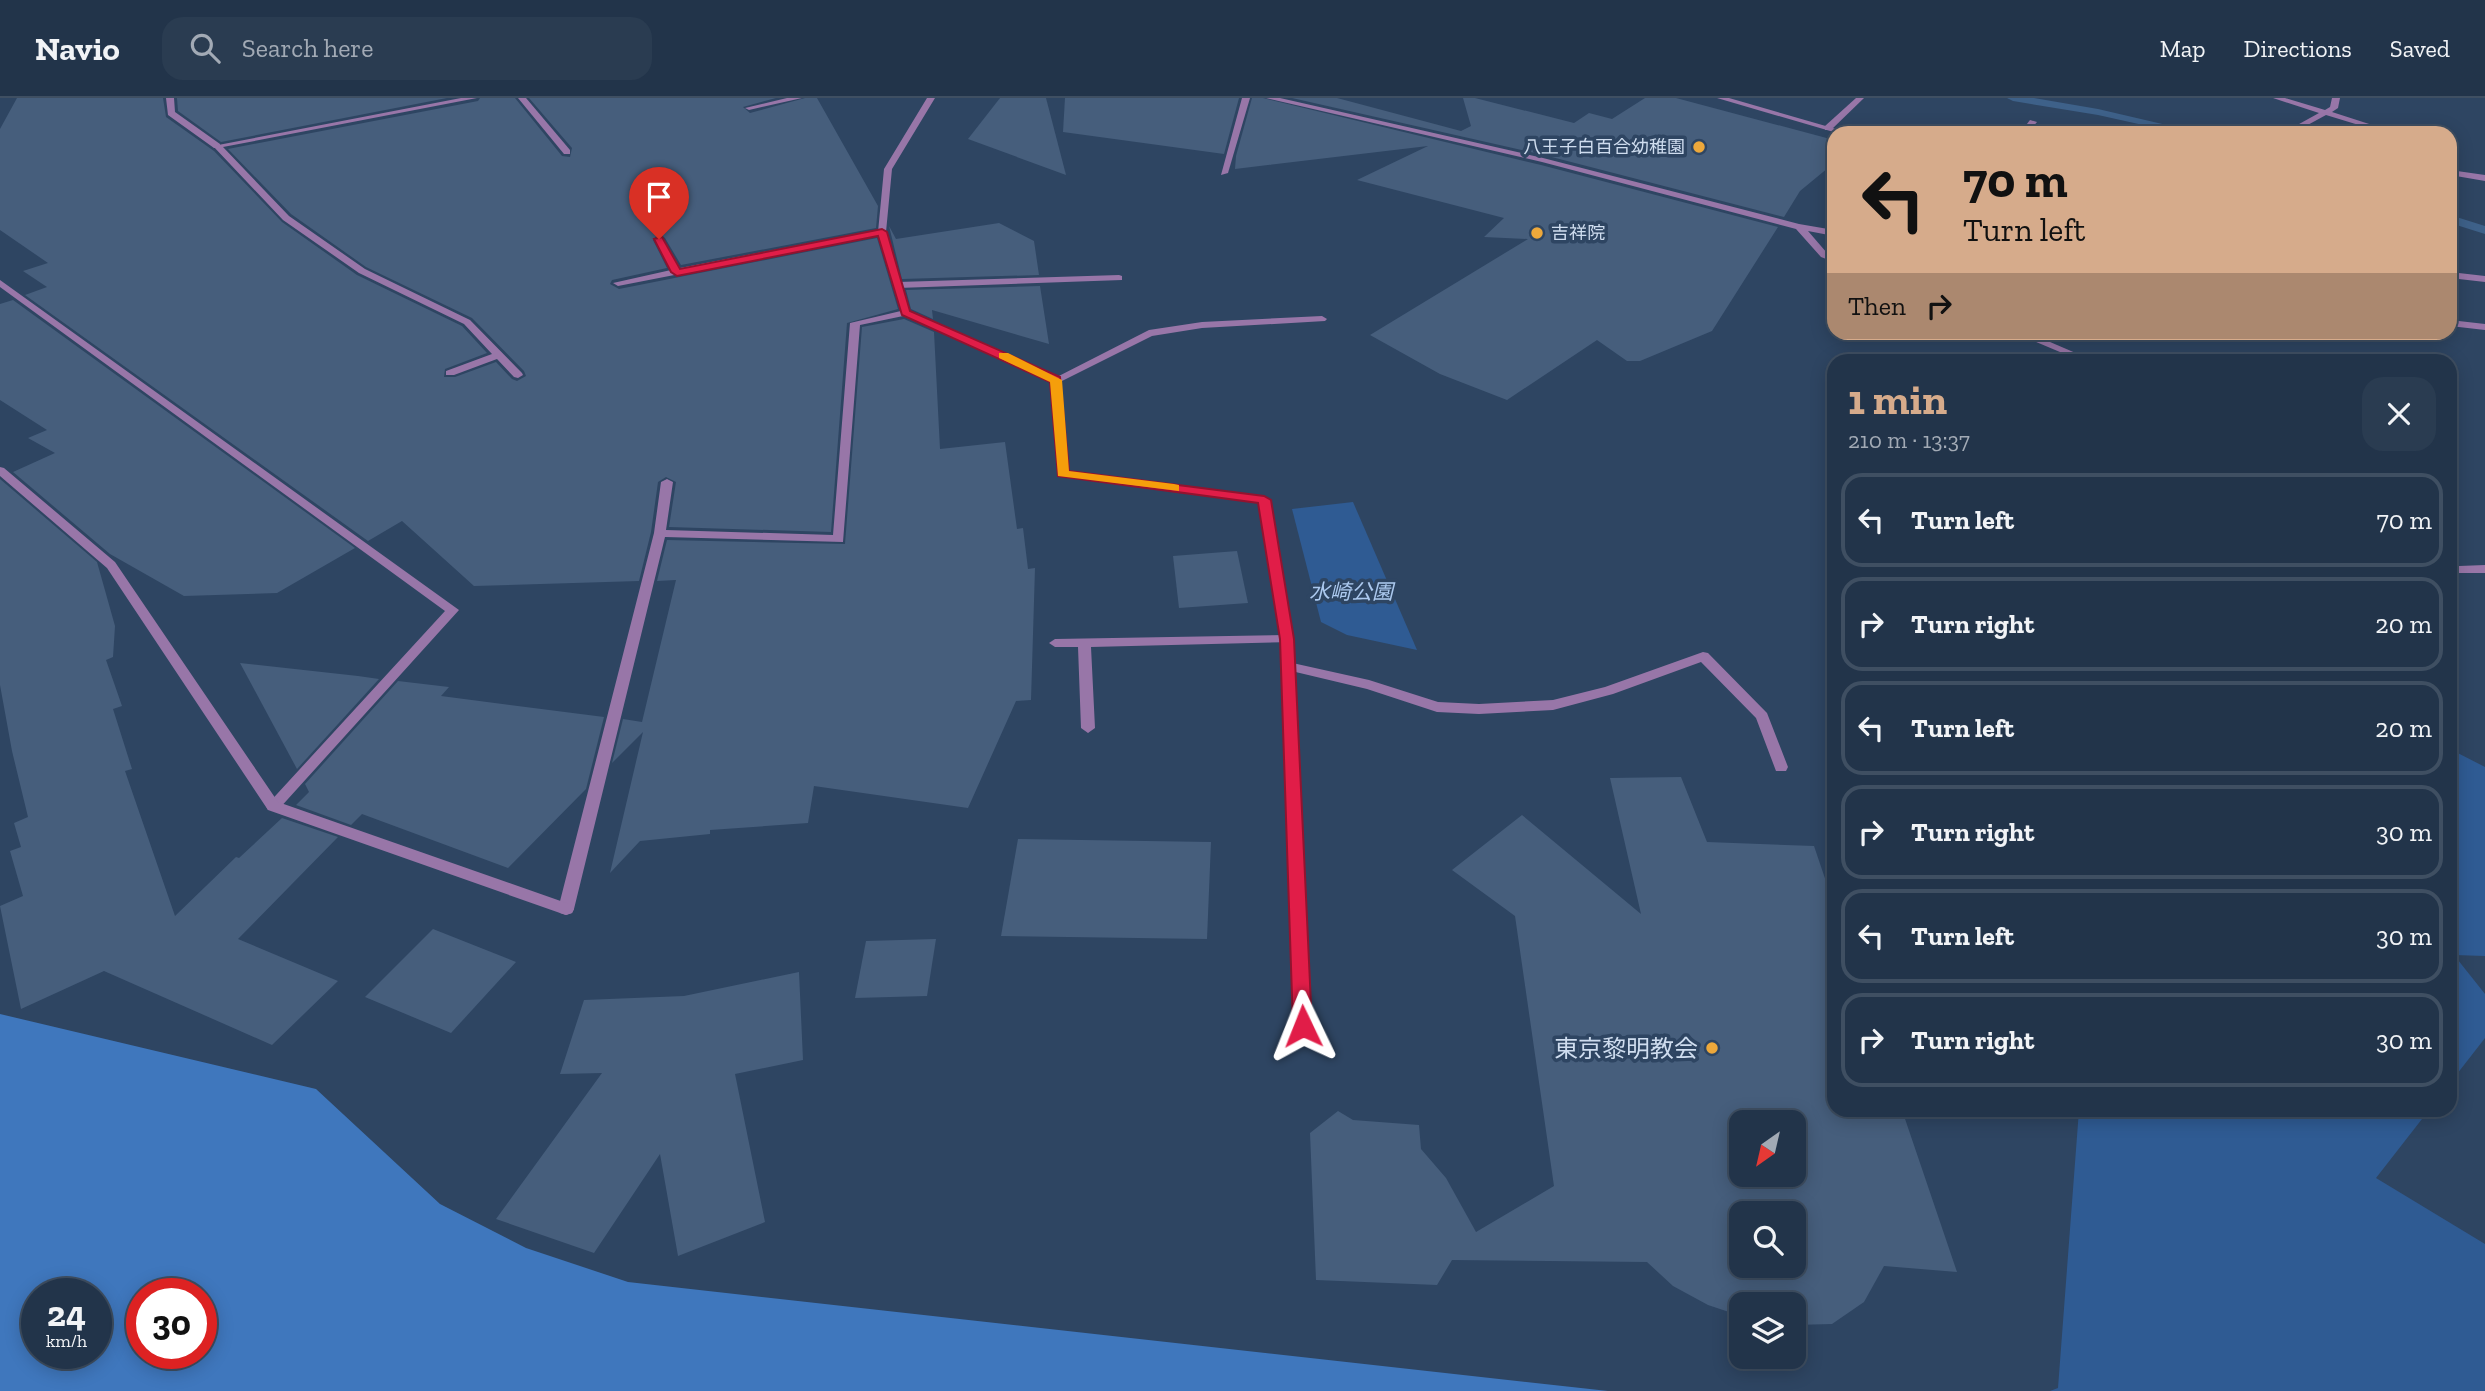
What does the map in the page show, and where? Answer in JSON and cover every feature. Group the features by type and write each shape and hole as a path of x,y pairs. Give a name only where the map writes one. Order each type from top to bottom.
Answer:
{"street":[{"path":"170,98 171,113 217,146 286,218 362,271 467,322 518,376"},
{"path":"217,146 473,98"},
{"path":"522,98 567,152"},
{"path":"749,108 798,98"},
{"path":"905,313 882,232 888,169 931,98"},
{"path":"1224,173 1246,98"},
{"path":"1721,98 1827,128"},
{"path":"1830,126 1860,98"},
{"path":"2277,98 2370,126"},
{"path":"2301,126 2334,108 2336,98"},
{"path":"1275,99 1543,160 1799,227 1827,232"},
{"path":"2030,126 2033,122"},
{"path":"2457,174 2485,178"},
{"path":"1799,227 1827,256"},
{"path":"618,283 882,232"},
{"path":"659,239 677,272"},
{"path":"2457,276 2485,279"},
{"path":"898,285 1119,278"},
{"path":"0,284 453,610 273,806"},
{"path":"660,533 839,539 855,323 905,313 1056,380"},
{"path":"1056,380 1149,333 1202,325 1322,319"},
{"path":"2457,324 2485,327"},
{"path":"2037,340 2072,354"},
{"path":"450,373 498,355"},
{"path":"1056,380 1063,474 1264,500 1287,639 1303,1026"},
{"path":"0,470 111,565 273,806 566,909 660,533 667,482"},
{"path":"2457,570 2485,569"},
{"path":"1055,643 1287,639"},
{"path":"1084,642 1088,728"},
{"path":"1288,666 1369,685 1437,708 1479,709 1553,705 1608,691 1703,656 1762,716 1782,767"}],"green space":[{"name":"水崎公園","path":"1353,502 1417,650 1347,635 1321,622 1292,509"},
{"path":"2457,753 2485,767 2485,956 2457,955"},
{"path":"2457,959 2485,994 2485,1038 2457,1074"},
{"path":"2078,1117 2424,1117 2376,1178 2485,1244 2485,1391 2050,1391 2058,1388"}],"shaded area":[{"path":"0,1014 316,1089 440,1204 526,1248 628,1282 1608,1391 0,1391"}],"building":[{"path":"17,98 163,98 166,117 214,151 282,222 357,275 462,326 487,353 445,369 444,377 455,377 496,362 517,381 526,376 524,371 472,318 366,267 291,214 228,149 478,101 480,98 515,98 562,156 570,157 572,148 529,98 776,98 743,107 750,113 805,98 817,98 878,206 876,228 681,265 665,238 659,233 653,240 667,268 612,280 610,284 619,289 877,238 898,309 847,323 831,532 669,527 676,482 666,477 658,482 651,532 639,581 474,586 402,521 368,541 25,295 47,287 23,271 48,263 0,230 0,129"},
{"path":"177,98 447,98 221,142 178,111"},
{"path":"1000,98 1046,98 1066,175 968,139"},
{"path":"1065,98 1239,98 1224,154 1063,132"},
{"path":"1252,98 1263,98 1541,165 1778,227 1712,331 1640,361 1627,361 1597,340 1507,400 1440,374 1370,335 1528,239 1484,237 1504,218 1357,180 1428,146 1235,169"},
{"name":"八王子白百合幼稚園","path":"1292,98 1337,98 1461,131 1471,126 1463,98 1475,98 1574,123 1589,113 1612,119 1645,98 1676,98 1827,138 1827,169 1800,191 1784,217 1544,155"},
{"path":"999,223 1034,241 1039,275 902,279 889,226 896,239"},
{"path":"1040,286 1049,344 932,310 933,319 911,309 906,290"},
{"path":"13,300 355,548 277,593 184,596 110,554 13,472 55,453 28,438 47,430 0,400 0,304"},
{"path":"904,319 934,332 940,449 1005,442 1017,529 1023,528 1028,569 1035,568 1031,700 1016,701 968,808 814,786 808,823 710,830 710,834 640,841 610,873 643,732 612,763 623,719 642,722 676,580 657,581 667,540 845,544 862,327"},
{"path":"0,479 97,562 115,626 113,657 106,660 122,706 113,709 132,769 125,771 175,916 236,857 239,858 282,818 338,837 238,939 338,981 272,1045 104,971 21,1009 0,906 23,896 10,851 21,847 14,823 28,817 0,685"},
{"path":"1237,551 1248,603 1179,608 1173,556"},
{"path":"240,663 358,676 379,679 297,769"},
{"path":"398,681 449,687 441,696 604,717 586,789 508,868 362,814 351,825 296,805 309,792 305,784"},
{"name":"東京黎明教会","path":"1681,777 1707,842 1814,846 1827,884 1827,1117 1904,1117 1957,1272 1884,1266 1864,1302 1832,1324 1806,1325 1806,1292 1729,1292 1729,1312 1708,1305 1673,1286 1647,1262 1452,1260 1437,1285 1316,1280 1310,1133 1338,1111 1353,1120 1419,1125 1421,1149 1446,1178 1476,1232 1554,1186 1515,916 1452,870 1522,815 1641,914 1610,778"},
{"path":"1018,839 1211,842 1207,939 1001,936"},
{"path":"433,929 516,962 451,1033 365,997"},
{"path":"936,939 927,996 855,998 866,941"},
{"path":"799,972 803,1060 735,1074 765,1222 678,1256 660,1154 594,1253 496,1219 602,1073 560,1074 584,1000 684,996"}],"waterway":[{"path":"2013,98 2163,126"},
{"path":"2457,221 2485,230"}],"slow traffic":[{"path":"1003,355 1056,380 1063,474 1174,488"}],"place":[{"name":"八王子白百合幼稚園","path":"1699,147"},
{"name":"吉祥院","path":"1537,233"},
{"name":"東京黎明教会","path":"1712,1048"}],"route":[{"path":"659,239 677,272 882,232 905,313 1056,380 1063,474 1264,500 1287,639 1303,1026"}]}
